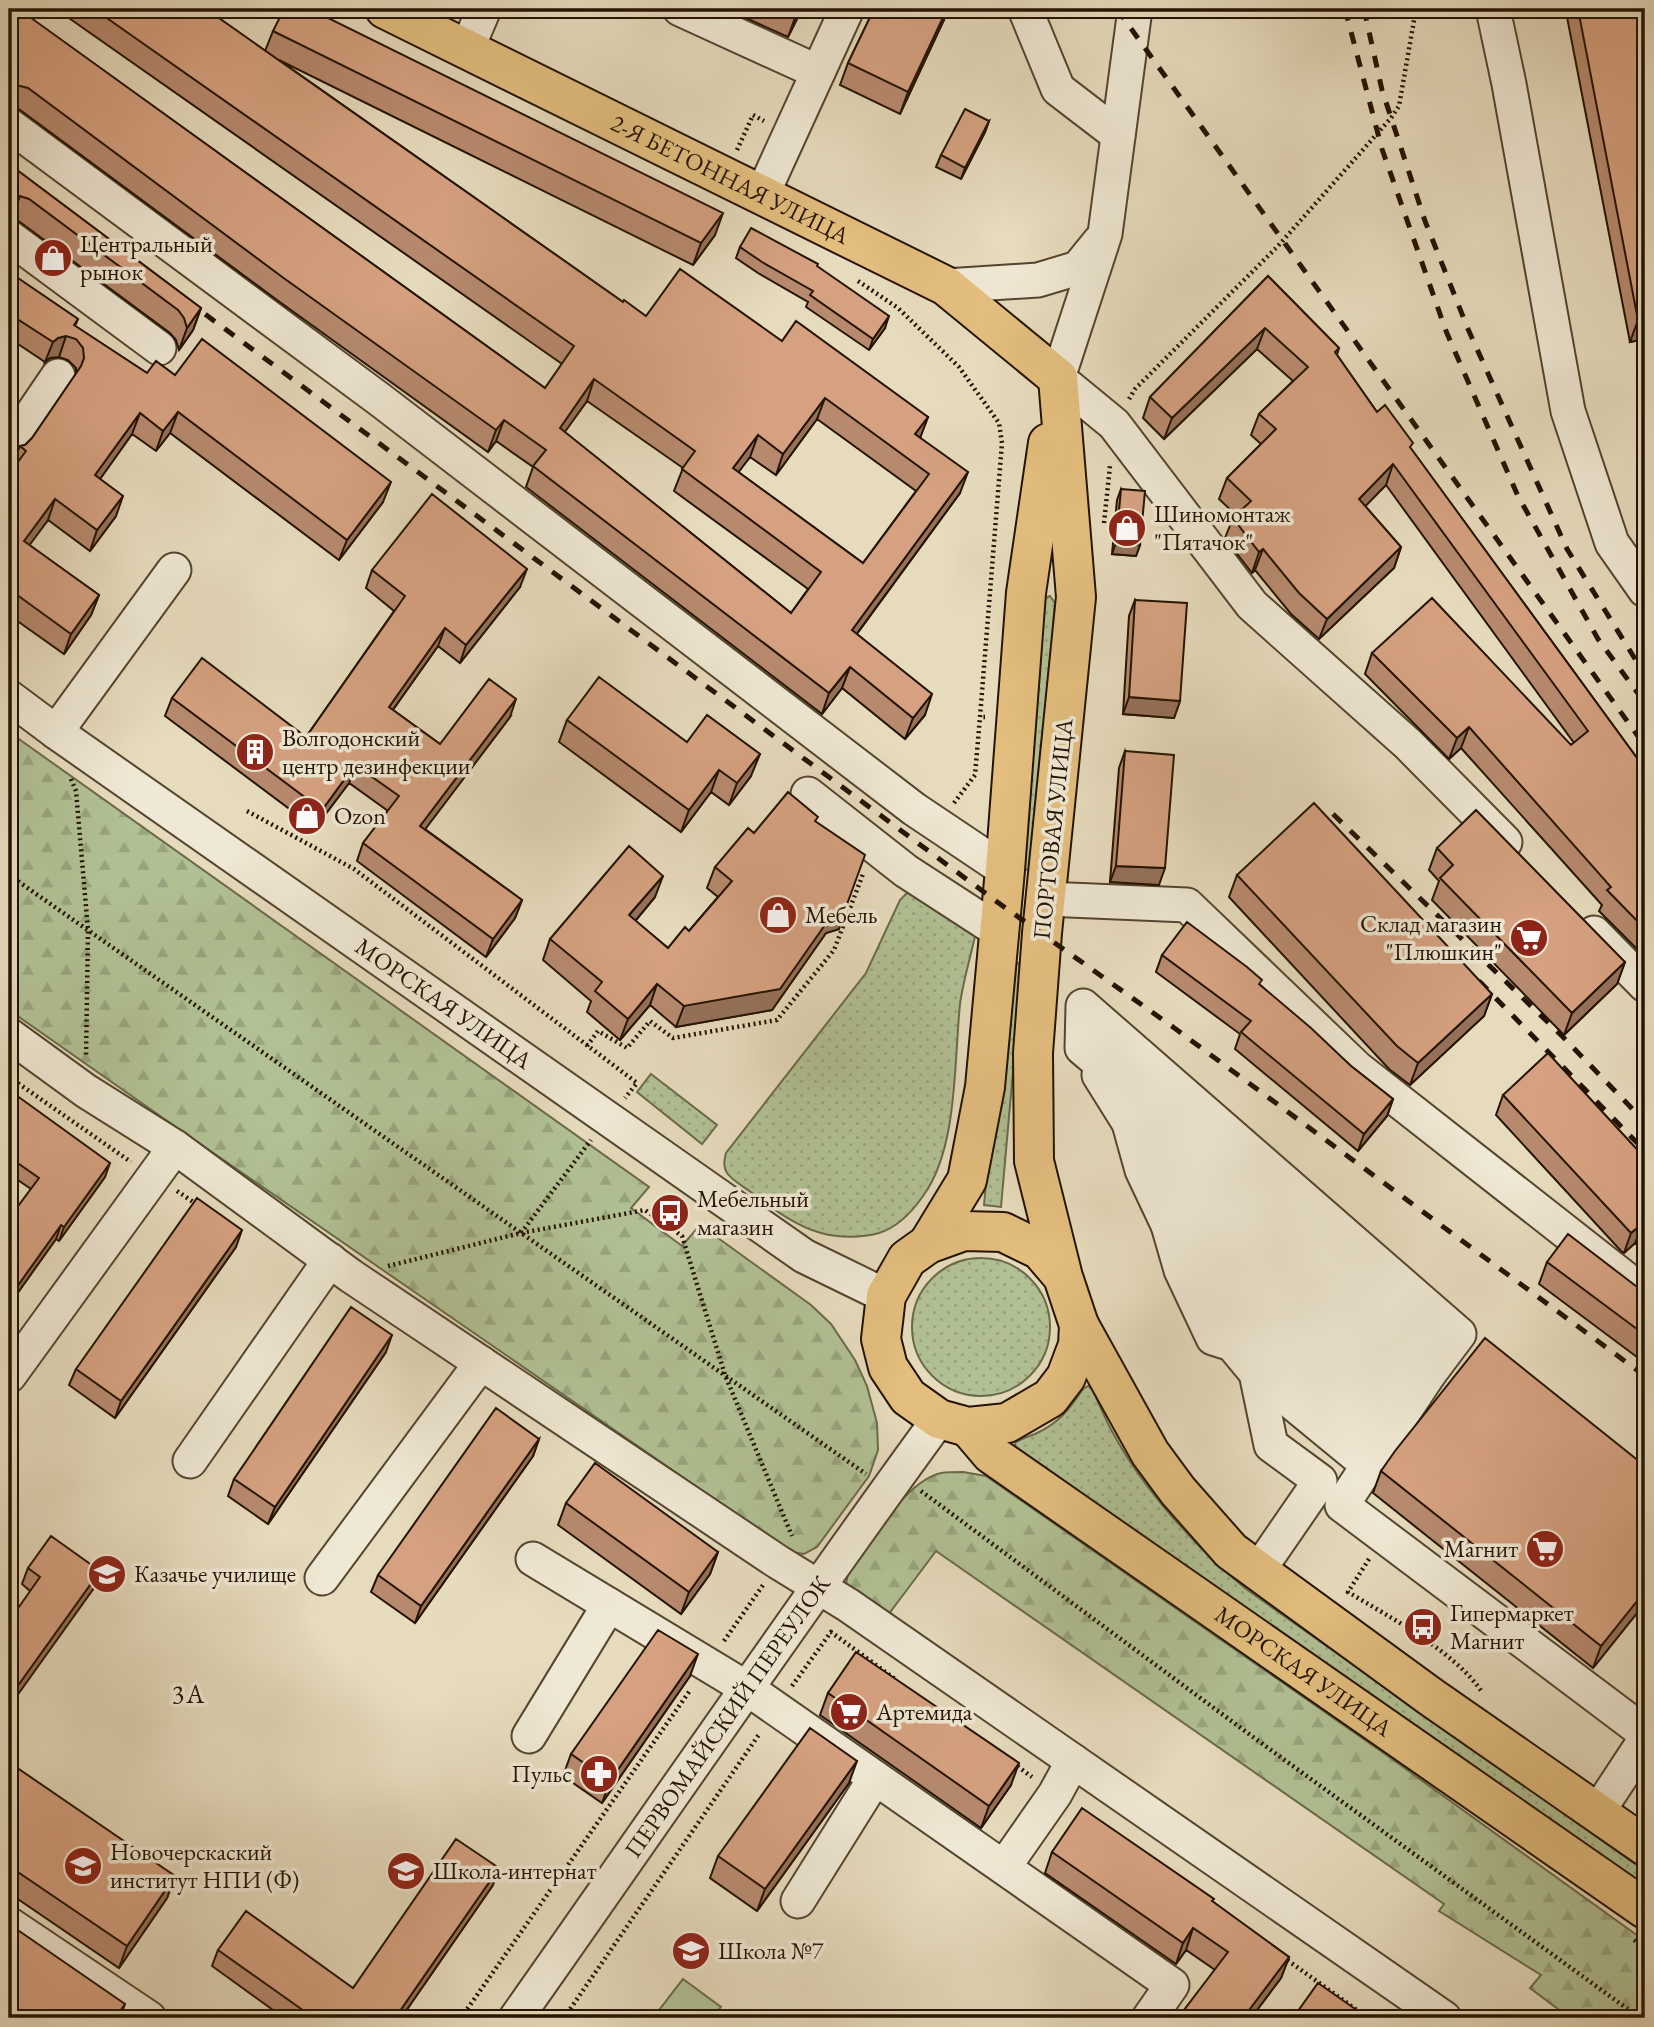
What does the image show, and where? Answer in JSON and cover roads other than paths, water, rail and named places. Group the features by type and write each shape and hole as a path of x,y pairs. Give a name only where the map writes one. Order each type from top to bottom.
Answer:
{"main road":[{"name":"2-Я БЕТОННАЯ УЛИЦА","path":"385,9 946,286 1058,378"},
{"name":"ПОРТОВАЯ УЛИЦА","path":"928,1244 967,1180 985,1087 1000,932 1000,904 1005,870 1026,593 1058,378"},
{"name":"ПОРТОВАЯ УЛИЦА","path":"1058,378 1076,597 1033,1052 1034,1161 1063,1277"},
{"path":"1026,593 1043,583 1059,584 1076,597"},
{"path":"1079,1325 1077,1345 1066,1377 1050,1398 1007,1423 954,1423 908,1397 888,1367 881,1339 886,1296 907,1259 928,1244 964,1231 1003,1232 1040,1250 1063,1277 1079,1325 1150,1453 1178,1491 1231,1552 1431,1697 1645,1846"},
{"name":"МОРСКАЯ УЛИЦА","path":"954,1423 992,1454 1645,1909"}],"street":[{"path":"467,49 484,9"},
{"path":"680,9 818,72"},
{"path":"762,195 847,9"},
{"path":"1025,9 1058,89 1118,135"},
{"name":"ПОРТОВАЯ УЛИЦА","path":"1058,378 1105,234 1135,9"},
{"path":"1493,9 1569,411 1612,543 1645,590"},
{"path":"9,125 379,399 903,801 1005,870"},
{"path":"946,286 1038,280 1078,268 1105,234"},
{"path":"9,237 159,348"},
{"path":"9,448 58,376"},
{"path":"1058,378 1114,424 1252,605 1408,744 1522,860"},
{"path":"56,732 174,570"},
{"name":"МОРСКАЯ УЛИЦА","path":"9,697 793,1249 886,1296"},
{"path":"808,794 901,880 1000,932"},
{"path":"1046,899 1187,905 1357,1068 1645,1294"},
{"path":"1569,908 1645,985"},
{"path":"1407,1408 1082,1048 1083,1006 1459,1334 1342,1505 1645,1733"},
{"path":"9,1035 86,1091 174,1147 341,1268 778,1562 818,1586 1444,2018"},
{"path":"1137,1112 1151,1159 1177,1216 1213,1338 1232,1344 1265,1361 1407,1408"},
{"path":"9,1376 174,1147"},
{"path":"1151,1159 1407,1408"},
{"path":"1177,1216 1407,1408"},
{"path":"1189,1260 1407,1408"},
{"path":"190,1461 341,1268"},
{"path":"1258,1571 1320,1481 1271,1445 1265,1361"},
{"path":"322,1577 481,1363"},
{"name":"ПЕРВОМАЙСКИЙ ПЕРЕУЛОК","path":"516,2018 818,1586 954,1423"},
{"path":"533,1559 748,1689 1172,1985 1149,2018"},
{"path":"529,1735 609,1605"},
{"path":"1597,1813 1645,1740"},
{"path":"1004,1867 1055,1794 1073,1761"},
{"path":"797,1901 875,1778"},
{"path":"9,1924 149,2018"}],"railway":[{"path":"1117,9 1645,746"},
{"path":"1345,9 1382,149 1446,331 1518,496 1598,639 1645,703"},
{"path":"1364,9 1382,90 1425,221 1468,329 1567,549 1645,675"},
{"path":"186,300 1000,904 1173,1027 1645,1376"},
{"path":"1333,814 1562,1036 1645,1122"},
{"path":"1479,981 1645,1151"}],"place":[{"name":"Центральный рынок","path":"53,258"},
{"name":"Шиномонтаж \"Пятачок\"","path":"1127,528"},
{"name":"Волгодонский центр дезинфекции","path":"255,752"},
{"name":"Ozon","path":"307,816"},
{"name":"Мебель","path":"778,915"},
{"name":"Склад магазин \"Плюшкин\"","path":"1529,938"},
{"name":"Мебельный магазин","path":"670,1213"},
{"name":"Магнит","path":"1545,1549"},
{"name":"Казачье училище","path":"107,1574"},
{"name":"Гипермаркет Магнит","path":"1423,1627"},
{"name":"Артемида","path":"849,1712"},
{"name":"Пульс","path":"599,1774"},
{"name":"Новочерскаский институт НПИ (Ф)","path":"83,1866"},
{"name":"Школа-интернат","path":"406,1871"},
{"name":"Школа №7","path":"691,1951"}],"district":[{"name":"3А","path":"189,1694"}]}
